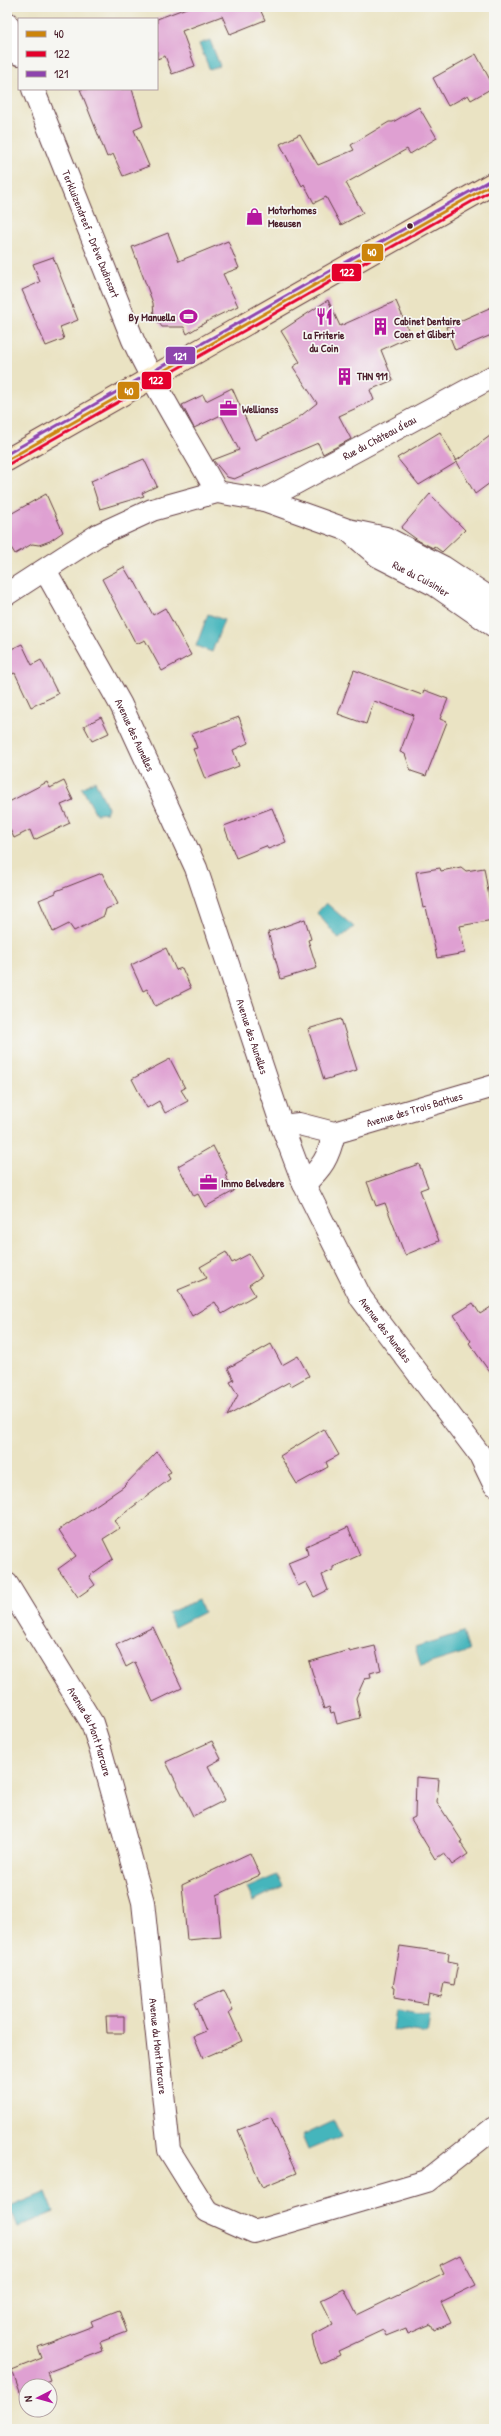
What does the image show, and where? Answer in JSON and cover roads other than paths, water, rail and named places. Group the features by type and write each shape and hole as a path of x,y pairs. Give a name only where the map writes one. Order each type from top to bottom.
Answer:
{"main road":[{"path":"7,460 150,377 494,183"}],"street":[{"path":"7,23 18,51"},
{"name":"Terkluizendreef - Drève Dudinsart","path":"33,90 133,340 150,377 167,402 217,492"},
{"name":"Rue du Château d'eau","path":"264,500 494,376"},
{"path":"7,594 98,535 152,510 217,492"},
{"name":"Rue du Cuisinier","path":"217,492 264,500 348,530 386,538 443,567 494,601"},
{"name":"Rue du Cuisinier","path":"348,530 378,556 435,585 494,626"},
{"name":"Avenue des Aunelles","path":"44,570 121,705 196,868 282,1126 304,1184 361,1298 480,1455 494,1484"},
{"name":"Avenue des Trois Battues","path":"334,1133 494,1086"},
{"path":"282,1126 299,1124 334,1133 330,1152 318,1170 304,1184"},
{"name":"Avenue du Mont Marcure","path":"7,1584 92,1723 143,1902 169,2150 207,2211 254,2232 427,2181 494,2128"}],"water":[{"path":"210,40 220,66 210,70 199,44"},
{"path":"208,614 224,620 212,652 196,646"},
{"path":"95,781 108,808 106,813 96,814 82,788"},
{"path":"326,903 354,927 339,939 317,913"},
{"path":"198,1600 204,1612 174,1627 168,1613"},
{"path":"463,1632 469,1651 421,1666 415,1647"},
{"path":"277,1875 283,1886 253,1901 247,1888"},
{"path":"396,2011 430,2017 427,2034 393,2029"},
{"path":"334,2121 341,2136 308,2150 302,2136"},
{"path":"46,2192 54,2212 18,2227 10,2207"}],"place":[{"name":"Motorhomes Meeusen","path":"255,216"},
{"name":"By Manuella","path":"188,317"},
{"name":"La Friterie du Coin","path":"324,317"},
{"name":"Cabinet Dentaire Coen et Glibert","path":"381,327"},
{"name":"THN 911","path":"344,376"},
{"name":"Wellianss","path":"229,409"},
{"name":"Immo Belvedere","path":"208,1183"}]}
